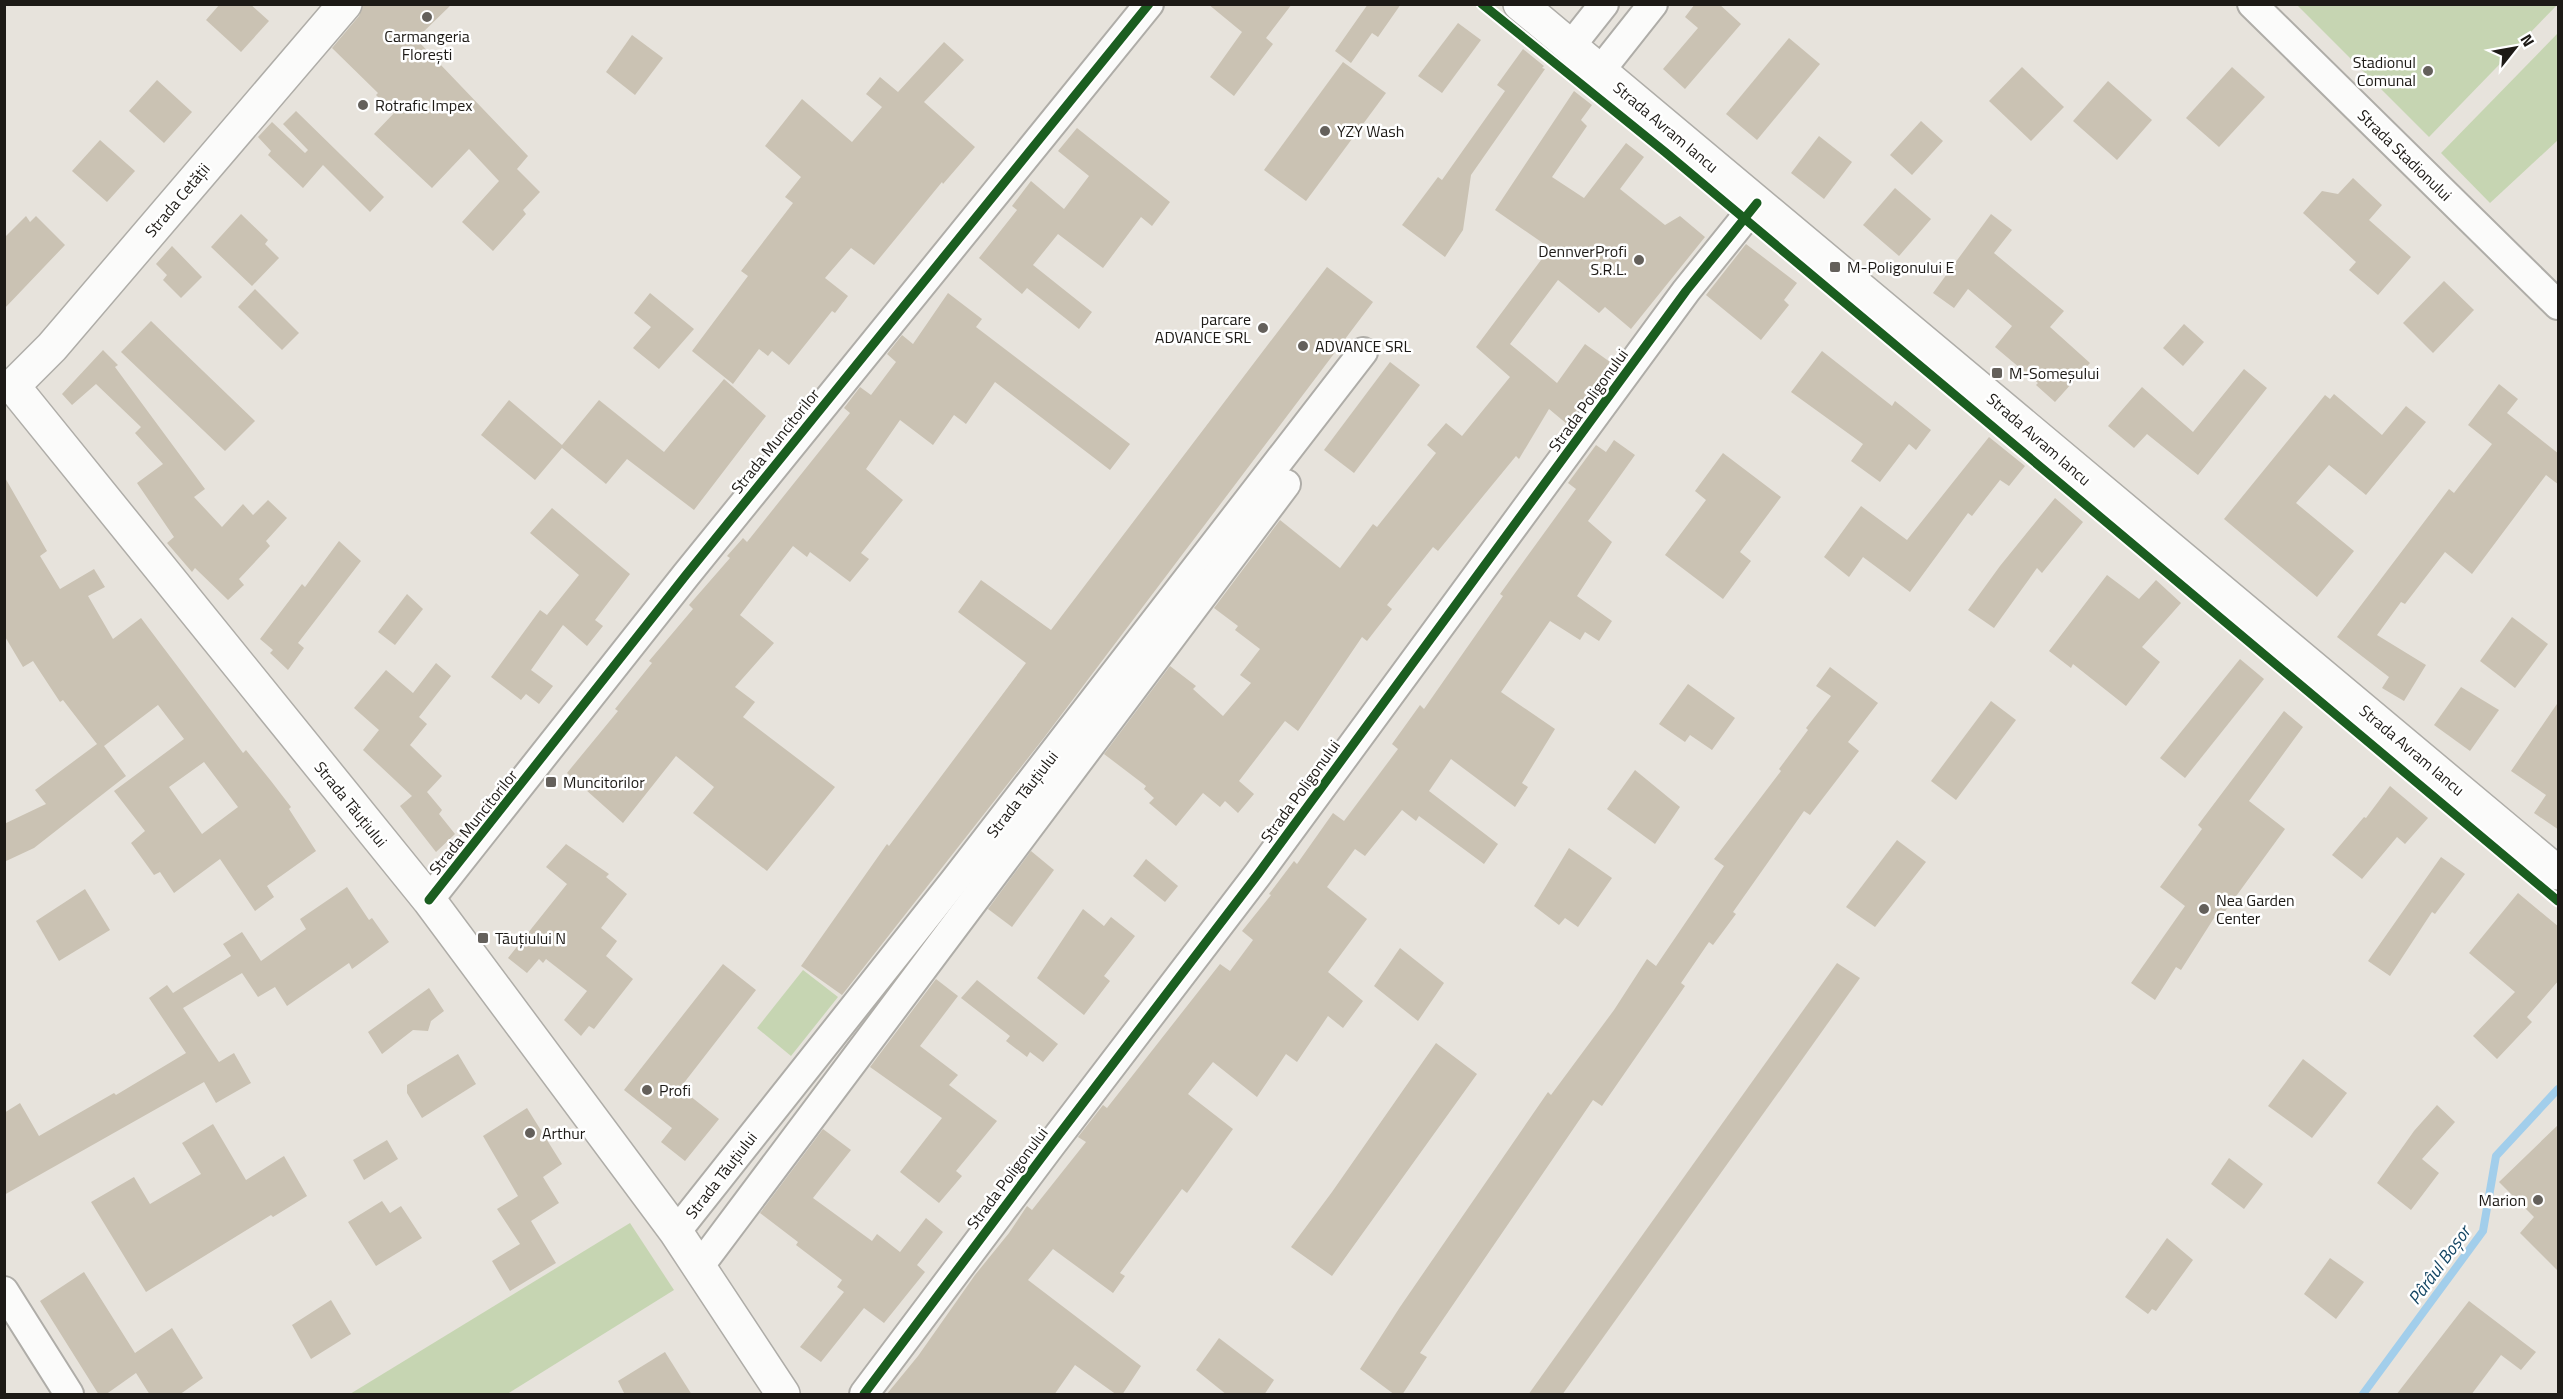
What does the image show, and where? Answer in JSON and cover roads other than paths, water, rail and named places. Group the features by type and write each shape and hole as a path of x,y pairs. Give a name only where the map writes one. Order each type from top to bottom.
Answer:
{"main road":[{"name":"Strada Cetății","path":"7,384 52,347 345,4"},
{"name":"Strada Avram Iancu","path":"1520,4 2559,873"},
{"name":"Strada Tăuțiului","path":"7,384 429,900 676,1232 783,1395"}],"street":[{"name":"Strada Muncitorilor","path":"429,900 686,576 1149,4"},
{"path":"1570,46 1604,4"},
{"path":"1599,71 1653,4"},
{"name":"Strada Stadionului","path":"2252,4 2559,305"},
{"name":"Strada Poligonului","path":"864,1395 1051,1144 1265,864 1686,291 1757,203"},
{"name":"Strada Tăuțiului","path":"676,1232 1365,364 699,1267"},
{"path":"4,1291 69,1395"}],"waterway":[{"name":"Pârâul Boșor","path":"2363,1394 2483,1231 2496,1156 2558,1089"}],"place":[{"name":"Carmangeria Florești","path":"427,17"},
{"name":"Stadionul Comunal","path":"2428,71"},
{"name":"Rotrafic Impex","path":"363,105"},
{"name":"YZY Wash","path":"1325,131"},
{"name":"DennverProfi S.R.L.","path":"1639,260"},
{"name":"M-Poligonului E","path":"1835,267"},
{"name":"parcare ADVANCE SRL","path":"1263,328"},
{"name":"ADVANCE SRL","path":"1303,346"},
{"name":"M-Someșului","path":"1997,373"},
{"name":"Muncitorilor","path":"551,782"},
{"name":"Nea Garden Center","path":"2204,909"},
{"name":"Tăuțiului N","path":"483,938"},
{"name":"Profi","path":"647,1090"},
{"name":"Arthur","path":"530,1133"},
{"name":"Marion","path":"2538,1200"}]}
